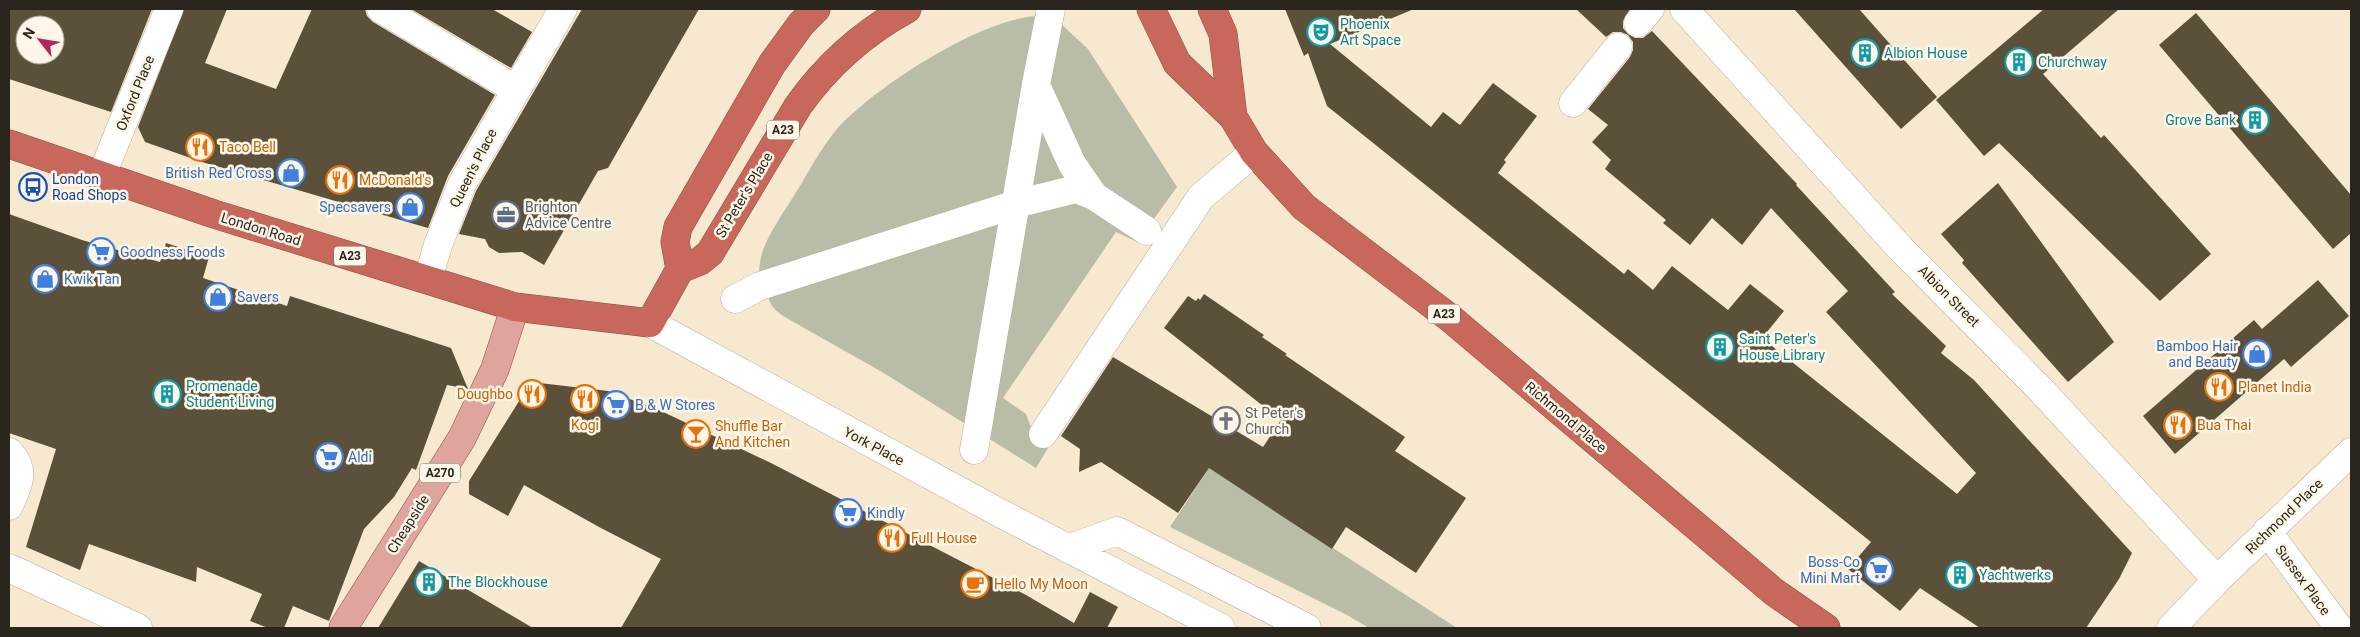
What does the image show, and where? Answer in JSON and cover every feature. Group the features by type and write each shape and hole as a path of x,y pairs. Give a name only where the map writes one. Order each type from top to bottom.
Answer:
{"highway":[{"path":"650,323 680,269 675,242 678,227 772,64 801,24 816,9"},
{"name":"St Peter's Place","path":"680,269 700,261 710,253 798,106 818,78 860,40 886,20 907,9"},
{"name":"A23","path":"1150,9 1176,63 1233,117 1254,152"},
{"name":"A23","path":"1212,9 1224,34 1233,117"},
{"name":"London Road","path":"9,144 101,177 214,214 515,307"},
{"name":"Richmond Place","path":"1254,152 1304,207 1450,318 1774,592 1826,628"},
{"name":"York Place","path":"515,307 650,323"}],"main road":[{"name":"Cheapside","path":"343,628 462,438 495,369 515,307"}],"street":[{"name":"Oxford Place","path":"101,177 169,9"},
{"path":"381,9 515,89"},
{"name":"Queen's Place","path":"428,279 438,246 462,184 515,89 563,9"},
{"path":"974,450 1036,84 1051,9"},
{"name":"Albion Street","path":"1684,9 1900,248 2040,389 2217,580"},
{"path":"1573,103 1618,47"},
{"path":"1036,84 1072,164 1094,196"},
{"path":"1042,434 1200,197 1218,180 1254,152"},
{"path":"735,299 760,286 1016,204 1076,189 1094,196 1147,231"},
{"name":"York Place","path":"650,323 1068,549 1221,628"},
{"path":"9,452 18,465 20,481 9,506"},
{"name":"Richmond Place","path":"2171,628 2267,531 2351,452"},
{"path":"1068,549 1117,531 1307,628"},
{"name":"Sussex Place","path":"2267,531 2339,628"},
{"path":"9,568 138,628"}],"green space":[{"path":"1042,16 1060,23 1088,49 1177,187 1137,242 1116,232 1003,398 1026,414 1037,443 1048,448 1036,468 882,372 783,316 774,308 770,301 767,281 759,276 762,253 773,229 827,141 843,122 891,83 941,51 995,26 1020,18"},
{"path":"1209,468 1457,628 1369,628 1347,615 1170,527"}],"building":[{"path":"9,9 152,9 111,112 9,79"},
{"path":"184,9 227,9 205,63 276,89 312,9 365,9 367,16 373,22 495,95 448,176 428,228 202,162 145,142 138,127"},
{"path":"411,9 492,9 532,32 511,68"},
{"path":"582,9 699,9 608,168 598,171 544,265 522,252 499,253 489,247 485,239 459,234 476,191"},
{"path":"1285,9 1414,9 1330,44 1431,127 1443,112 1460,125 1493,83 1537,116 1504,160 1506,162 1498,173 1624,274 1628,269 1653,290 1672,266 1728,310 1750,284 1784,311 1762,338 1957,494 1976,473 1826,312 1848,291 1771,208 1742,245 1712,218 1690,245 1663,223 1666,220 1605,169 1611,160 1592,142 1608,125 1588,109 1630,57 1633,50 1633,42 1628,35 1621,32 1613,32 1606,37 1576,9 1630,9 1623,21 1623,28 1628,34 1635,38 1643,38 1652,31 1797,184 1895,292 1892,294 1946,346 1941,353 1974,380 2132,553 2119,579 2086,628 1980,628 1920,588 1900,611 1848,569 1871,542 1327,106 1308,53 1304,56"},
{"name":"Albion House","path":"1794,9 1859,9 1937,97 1901,129"},
{"path":"2044,9 2119,9 2043,74 2101,138 2104,135 2211,254 2160,301 1999,143 1984,156 1936,100"},
{"name":"Grove Bank","path":"2196,13 2351,195 2351,233 2333,249 2159,45"},
{"path":"1998,183 2114,342 2068,382 1962,263 1964,260 1941,234"},
{"path":"9,214 82,240 160,262 166,243 209,257 203,278 287,306 290,296 451,348 468,389 447,385 416,470 412,468 394,497 364,529 329,621 293,606 284,628 268,628 250,621 262,594 197,567 196,582 89,544 80,570 26,547 56,449 9,433"},
{"path":"2318,280 2349,316 2291,367 2284,359 2175,454 2143,416 2254,320 2262,329"},
{"name":"St Peter's Church","path":"1204,294 1264,335 1262,337 1287,354 1285,355 1405,437 1395,451 1466,498 1416,573 1346,527 1332,549 1209,468 1178,513 1101,462 1079,472 1080,449 1061,436 1113,357 1263,447 1281,420 1164,328 1188,296 1196,301 1198,298 1200,300"},
{"path":"531,382 608,391 659,410 771,463 1026,595 1074,623 1090,592 1118,607 1107,628 621,628 661,559 524,485 508,516 469,494 469,481"},
{"name":"The Blockhouse","path":"419,561 533,628 378,628"}],"place":[{"name":"Phoenix Art Space","path":"1321,32"},
{"name":"Albion House","path":"1865,53"},
{"name":"Churchway","path":"2019,62"},
{"name":"Grove Bank","path":"2255,120"},
{"name":"Taco Bell","path":"200,147"},
{"name":"British Red Cross","path":"291,173"},
{"name":"McDonald's","path":"340,180"},
{"name":"London Road Shops","path":"33,187"},
{"name":"Specsavers","path":"410,207"},
{"name":"Brighton Advice Centre","path":"506,215"},
{"name":"Goodness Foods","path":"101,252"},
{"name":"Kwik Tan","path":"45,279"},
{"name":"Savers","path":"218,297"},
{"name":"Saint Peter's House Library","path":"1720,347"},
{"name":"Bamboo Hair and Beauty","path":"2257,354"},
{"name":"Planet India","path":"2219,387"},
{"name":"Promenade Student Living","path":"167,394"},
{"name":"Doughbo","path":"532,394"},
{"name":"Kogi","path":"585,399"},
{"name":"B & W Stores","path":"616,405"},
{"name":"St Peter's Church","path":"1226,421"},
{"name":"Bua Thai","path":"2178,425"},
{"name":"Shuffle Bar And Kitchen","path":"696,434"},
{"name":"Aldi","path":"329,457"},
{"name":"Kindly","path":"848,513"},
{"name":"Full House","path":"892,538"},
{"name":"Boss-Co Mini Mart","path":"1879,570"},
{"name":"Yachtwerks","path":"1960,575"},
{"name":"The Blockhouse","path":"429,582"},
{"name":"Hello My Moon","path":"975,584"}]}
